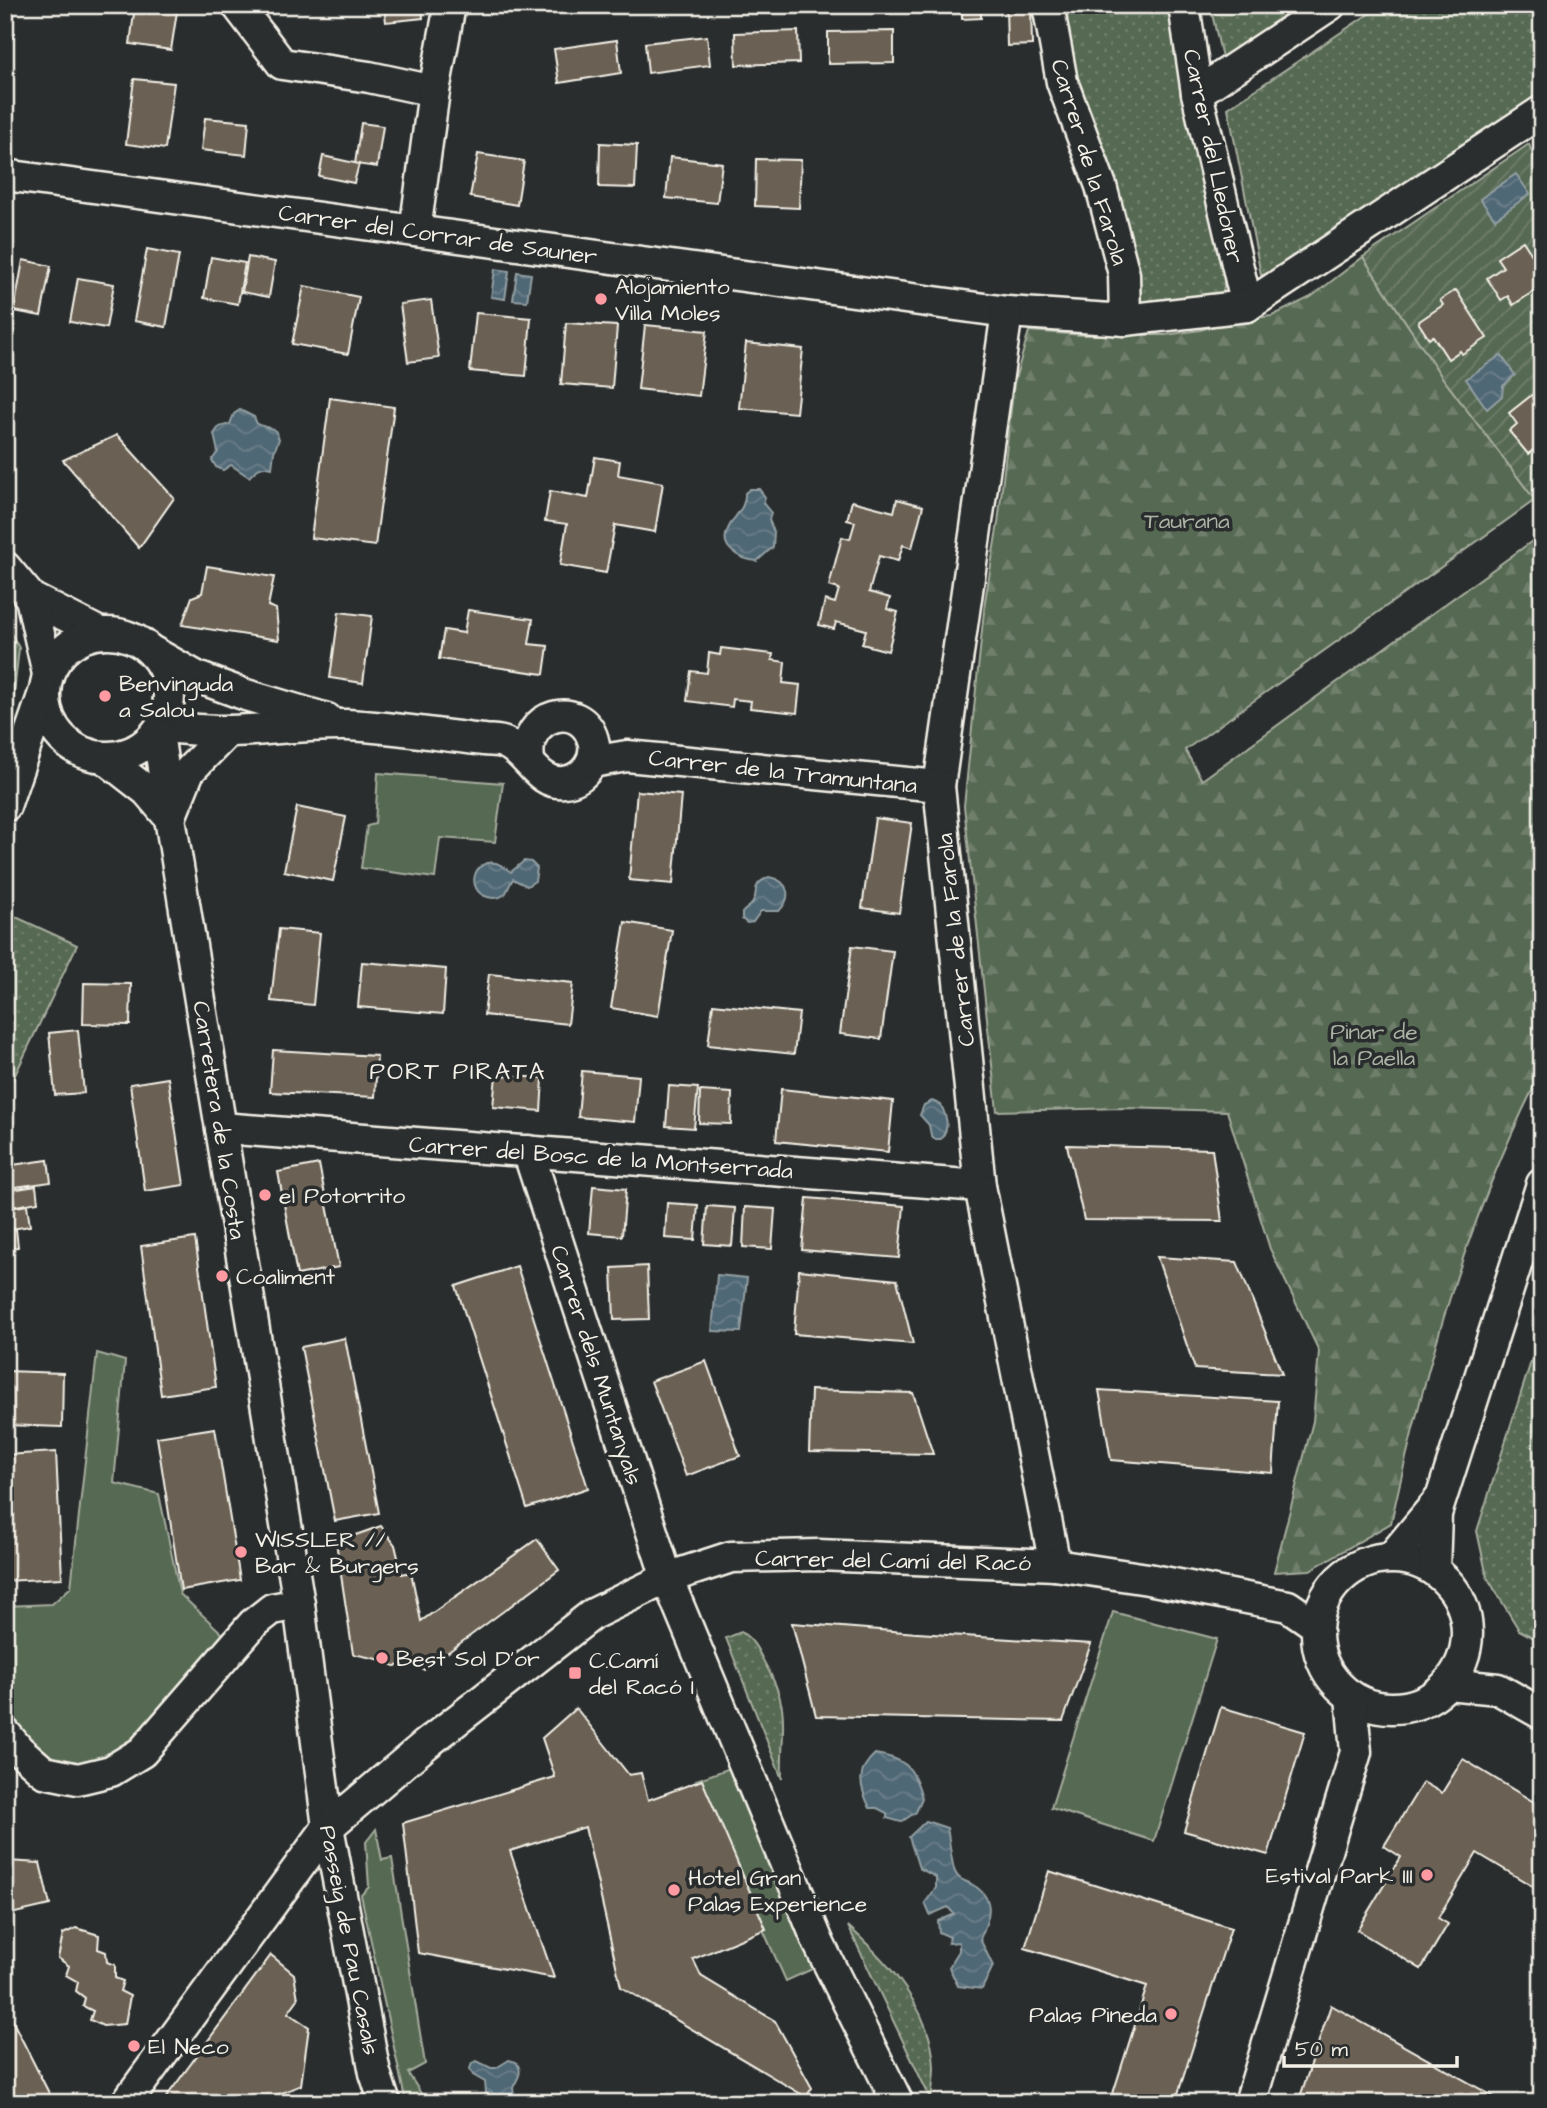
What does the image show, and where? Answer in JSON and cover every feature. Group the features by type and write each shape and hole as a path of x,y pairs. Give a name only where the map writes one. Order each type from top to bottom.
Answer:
{"street":[{"path":"237,5 282,64 369,77 434,91"},
{"path":"415,231 434,91 450,5"},
{"name":"Carrer de la Farola","path":"1048,5 1062,82 1101,186 1124,274 1125,320"},
{"name":"Carrer del Lledoner","path":"1184,5 1197,93 1247,306"},
{"path":"1197,93 1330,5"},
{"path":"1247,306 1542,111"},
{"name":"Carrer del Corrar de Sauner","path":"5,175 1007,312 1125,320 1247,306"},
{"name":"Carrer de la Farola","path":"1007,312 939,786 980,1186 1055,1565"},
{"path":"5,567 31,598 100,633"},
{"path":"31,598 46,683 47,714 56,732 70,747 87,755 106,759 126,755 144,746 160,729 169,708 169,688 164,669 153,652"},
{"path":"7,802 56,658 68,646 83,637 100,633 120,634 138,640 153,652 209,681 347,725"},
{"path":"160,729 228,731 347,725 505,742 534,729 542,721 552,717 573,718 582,723 593,751 586,772 576,779 554,782 535,770 527,749 534,729"},
{"name":"Carretera de la Costa","path":"160,729 170,818 299,1604 321,1777"},
{"path":"106,759 147,791 170,818 190,771 228,731"},
{"path":"505,742 529,760"},
{"path":"7,802 27,773 70,747"},
{"name":"Carrer de la Tramuntana","path":"593,751 939,786"},
{"name":"Carrer del Bosc de la Montserrada","path":"221,1128 980,1186"},
{"name":"Carrer dels Muntanyals","path":"528,1151 667,1578 819,1944 898,2103"},
{"path":"1434,1570 1439,1505 1542,1184"},
{"path":"1392,1557 1439,1505"},
{"name":"Carrer del Camí del Racó","path":"126,2103 328,1826 593,1614 667,1578 731,1557 818,1555 1055,1565 1148,1578 1288,1606 1317,1626"},
{"path":"1392,1557 1414,1560 1434,1570 1444,1578 1459,1598 1466,1622 1467,1635 1461,1661 1447,1684 1434,1695 1402,1707 1375,1706 1351,1696 1331,1677 1324,1665 1317,1639 1317,1626 1326,1595 1336,1582 1361,1564 1392,1557"},
{"name":"Carrer del Camí del Racó","path":"1288,1606 1326,1595"},
{"path":"5,1733 19,1750 44,1772 78,1779 111,1771 142,1752 253,1624 272,1609 299,1604"},
{"path":"1467,1635 1498,1689"},
{"path":"1447,1684 1498,1689 1542,1714"},
{"path":"1250,2103 1356,1752 1351,1696"},
{"path":"1356,1752 1402,1707"},
{"name":"Passeig de Pau Casals","path":"321,1777 376,2073 385,2103"}],"green space":[{"path":"1062,5 1168,5 1226,263 1223,296 1135,310 1071,65"},
{"path":"1210,5 1316,5 1223,62"},
{"path":"1382,5 1542,5 1542,93 1281,273 1261,275 1228,108"},
{"path":"1529,144 1542,180 1542,495 1535,500 1442,377 1363,257"},
{"path":"1363,257 1442,377 1535,500 1185,750 1202,780 1542,534 1542,1071 1492,1179 1471,1235 1434,1349 1391,1523 1310,1570 1274,1572 1313,1421 1319,1351 1270,1249 1227,1111 1124,1108 997,1111 964,806 985,601 998,523 1014,383 1029,331 1084,335 1165,335 1200,330 1237,320 1272,316 1311,297"},
{"path":"5,622 19,648 11,720 5,730"},
{"path":"378,773 503,783 495,842 440,838 435,878 361,868 367,826 375,824"},
{"path":"5,912 77,945 5,1096"},
{"path":"1542,1327 1542,1642 1519,1630 1487,1577 1477,1531"},
{"path":"97,1353 125,1361 114,1483 159,1494 180,1594 225,1636 180,1695 106,1762 66,1771 26,1748 5,1716 5,1606 52,1604 71,1587"},
{"path":"1113,1612 1217,1639 1154,1841 1051,1808"},
{"path":"741,1632 757,1649 779,1694 783,1720 782,1779 726,1638"},
{"path":"736,1766 819,1966 786,1981 696,1780"},
{"path":"376,1829 382,1860 392,1858 425,2064 408,2073 427,2103 406,2103 361,1895 369,1887 366,1842"},
{"path":"848,1926 892,1971 916,2006 931,2046 934,2067 931,2100"}],"water":[{"path":"1516,174 1530,194 1495,219 1480,199"},
{"path":"495,269 509,271 505,299 491,297"},
{"path":"517,272 531,274 527,301 513,300"},
{"path":"1501,355 1515,375 1503,386 1502,396 1487,409 1466,379"},
{"path":"240,410 254,417 257,424 275,430 279,439 272,468 259,468 249,477 231,465 223,470 216,467 212,460 218,452 214,434 219,427 230,424 234,414"},
{"path":"750,489 759,489 765,497 763,503 771,513 769,520 774,532 773,547 757,561 733,552 726,542 730,524 742,508 745,493"},
{"path":"524,861 531,862 537,868 535,881 527,886 513,879 505,894 495,898 481,894 476,888 475,876 482,865 496,863 511,872"},
{"path":"769,877 785,886 786,900 779,911 761,911 753,922 747,923 742,919 742,913 754,901 759,884"},
{"path":"932,1101 941,1105 946,1118 947,1126 941,1139 935,1139 931,1135 929,1125 920,1115 924,1105"},
{"path":"717,1275 747,1278 741,1332 712,1331"},
{"path":"875,1754 902,1762 916,1779 922,1798 916,1812 901,1822 887,1818 887,1813 877,1808 870,1808 866,1800 862,1773"},
{"path":"926,1821 947,1828 957,1875 981,1891 988,1903 988,1917 980,1939 993,1966 982,1989 958,1986 949,1967 959,1951 959,1942 948,1943 950,1937 939,1932 938,1921 954,1914 948,1907 930,1915 925,1903 936,1888 936,1877 919,1868 909,1837"},
{"path":"509,2060 516,2062 519,2069 513,2088 515,2103 487,2103 485,2082 473,2075 470,2069 472,2063 477,2061 496,2068"}],"building":[{"path":"135,5 178,5 171,50 130,44"},
{"path":"384,5 422,5 423,18 386,22"},
{"path":"849,5 891,5 890,13"},
{"path":"962,5 981,5 981,18 962,19"},
{"path":"1031,6 1032,45 1007,46 1006,7"},
{"path":"798,31 799,63 736,65 735,33"},
{"path":"894,31 894,63 828,64 828,32"},
{"path":"707,36 710,65 648,73 645,43"},
{"path":"617,40 621,73 559,83 554,49"},
{"path":"134,79 174,83 165,149 126,144"},
{"path":"205,118 249,122 246,155 201,150"},
{"path":"361,123 383,126 377,167 355,164"},
{"path":"600,143 637,145 635,188 599,187"},
{"path":"478,154 524,161 517,205 470,197"},
{"path":"323,156 359,164 354,183 319,176"},
{"path":"670,157 722,163 717,203 666,198"},
{"path":"756,159 801,160 799,208 755,206"},
{"path":"1523,241 1532,255 1540,250 1542,253 1542,286 1513,305 1508,296 1501,300 1487,278 1503,267 1497,258"},
{"path":"147,249 179,255 166,327 134,321"},
{"path":"211,257 245,263 238,304 204,298"},
{"path":"248,257 275,262 269,297 242,292"},
{"path":"23,260 51,266 41,316 14,311"},
{"path":"78,278 114,284 106,328 70,322"},
{"path":"304,286 359,297 348,354 292,344"},
{"path":"1456,290 1487,338 1462,354 1460,351 1448,359 1433,336 1429,339 1418,322 1443,305 1440,300"},
{"path":"431,300 439,358 408,362 400,304"},
{"path":"476,313 531,318 526,376 470,371"},
{"path":"566,323 617,326 612,388 561,384"},
{"path":"645,325 707,331 699,396 638,389"},
{"path":"746,343 803,349 796,413 739,408"},
{"path":"1542,387 1542,443 1528,454 1509,431 1517,424 1509,413"},
{"path":"330,398 394,407 375,546 311,538"},
{"path":"117,435 174,498 139,548 63,460"},
{"path":"595,457 620,461 618,475 663,483 655,532 615,525 606,573 560,565 567,524 545,521 550,491 588,498"},
{"path":"897,499 923,506 912,548 903,545 898,561 879,556 869,592 890,598 887,609 898,612 888,651 862,644 866,630 836,622 834,629 819,625 825,600 835,603 839,589 829,586 842,537 850,539 855,522 847,520 852,501 894,512"},
{"path":"207,566 274,577 268,606 276,609 279,640 182,625 192,597 202,593"},
{"path":"468,610 533,619 529,644 548,646 544,674 439,659 444,630 464,633"},
{"path":"339,612 372,616 363,683 330,678"},
{"path":"721,648 773,654 772,660 785,662 783,683 800,685 797,713 750,708 751,701 733,699 732,707 687,701 691,671 707,673 709,653 720,655"},
{"path":"637,791 681,795 673,884 629,880"},
{"path":"297,807 346,817 333,881 284,871"},
{"path":"875,818 912,823 899,913 862,908"},
{"path":"625,922 672,930 658,1016 611,1008"},
{"path":"279,929 320,933 313,1005 271,1001"},
{"path":"852,946 893,951 881,1039 840,1034"},
{"path":"362,962 446,969 443,1014 358,1007"},
{"path":"489,974 573,983 568,1024 484,1015"},
{"path":"84,983 131,984 130,1025 83,1024"},
{"path":"713,1004 799,1013 794,1054 708,1045"},
{"path":"78,1030 84,1093 55,1095 49,1033"},
{"path":"273,1050 377,1056 375,1097 270,1092"},
{"path":"582,1071 639,1076 635,1122 578,1117"},
{"path":"496,1075 543,1078 541,1111 493,1107"},
{"path":"168,1078 184,1185 145,1191 130,1084"},
{"path":"669,1086 698,1088 694,1128 666,1126"},
{"path":"781,1089 893,1101 888,1152 776,1141"},
{"path":"700,1091 732,1093 731,1124 699,1123"},
{"path":"1067,1145 1212,1149 1222,1221 1084,1220"},
{"path":"48,1160 51,1182 8,1188 5,1166"},
{"path":"319,1164 339,1267 297,1275 278,1172"},
{"path":"36,1186 38,1202 5,1208 5,1191"},
{"path":"593,1186 626,1189 622,1236 589,1233"},
{"path":"807,1198 904,1206 899,1258 802,1250"},
{"path":"667,1203 698,1205 695,1240 665,1238"},
{"path":"27,1205 30,1226 5,1230 5,1209"},
{"path":"707,1206 735,1208 732,1246 704,1244"},
{"path":"745,1207 775,1209 772,1249 743,1247"},
{"path":"16,1229 18,1247 5,1249 5,1231"},
{"path":"195,1238 216,1387 161,1395 141,1246"},
{"path":"1157,1257 1237,1262 1282,1374 1195,1369"},
{"path":"517,1266 588,1488 527,1508 456,1286"},
{"path":"647,1266 649,1319 614,1320 612,1268"},
{"path":"799,1270 897,1280 913,1344 794,1334"},
{"path":"345,1338 379,1513 335,1521 301,1347"},
{"path":"706,1361 740,1456 686,1476 651,1381"},
{"path":"5,1371 63,1373 62,1427 5,1425"},
{"path":"811,1390 913,1393 933,1454 809,1452"},
{"path":"1099,1390 1278,1401 1273,1473 1111,1460"},
{"path":"215,1428 240,1580 181,1590 157,1437"},
{"path":"56,1452 62,1578 5,1581 5,1455"},
{"path":"381,1526 395,1545 402,1574 411,1572 421,1621 537,1539 559,1570 424,1670 415,1660 394,1666 387,1661 353,1654 336,1542"},
{"path":"792,1623 1091,1644 1063,1721 816,1716"},
{"path":"1221,1707 1305,1732 1268,1855 1184,1831"},
{"name":"Hotel Gran Palas Experience","path":"576,1708 629,1775 641,1773 648,1800 702,1780 766,1929 693,1959 701,1976 775,2021 812,2088 806,2097 621,1987 585,1827 510,1851 554,1978 418,1953 403,1823 555,1777 542,1738"},
{"name":"Estival Park III","path":"1463,1759 1542,1807 1542,1892 1477,1853 1438,1918 1448,1924 1421,1969 1357,1930 1401,1857 1384,1846 1423,1782 1442,1793"},
{"path":"7,1861 40,1863 50,1905 11,1914 5,1907"},
{"name":"Palas Pineda","path":"1049,1871 1231,1928 1175,2103 1110,2103 1147,1986 1025,1948"},
{"path":"76,1928 99,1935 98,1949 106,1952 107,1962 115,1965 115,1978 123,1981 120,1991 130,1996 125,2024 103,2026 90,2020 93,2011 83,2006 85,1998 76,1991 78,1982 66,1975 69,1966 58,1958 63,1934"},
{"path":"271,1955 294,1974 298,1999 288,2013 309,2027 301,2085 258,2103 162,2103"},
{"path":"1331,2005 1505,2103 1298,2103"},
{"path":"5,2006 54,2103 28,2099 5,2089"}],"place":[{"name":"Alojamiento Villa Moles","path":"601,299"},
{"name":"Benvinguda a Salou","path":"105,696"},
{"name":"el Potorrito","path":"265,1195"},
{"name":"Coaliment","path":"222,1276"},
{"name":"WISSLER // Bar & Burgers","path":"241,1552"},
{"name":"Best Sol D'or","path":"382,1658"},
{"name":"C.Camí del Racó I","path":"575,1673"},
{"name":"Estival Park III","path":"1427,1875"},
{"name":"Hotel Gran Palas Experience","path":"674,1890"},
{"name":"Palas Pineda","path":"1171,2014"},
{"name":"El Neco","path":"134,2046"}],"district":[{"name":"PORT PIRATA","path":"458,1071"}],"park label":[{"name":"Taurana","path":"1187,520"},
{"name":"Pinar de la Paella","path":"1374,1044"}]}
